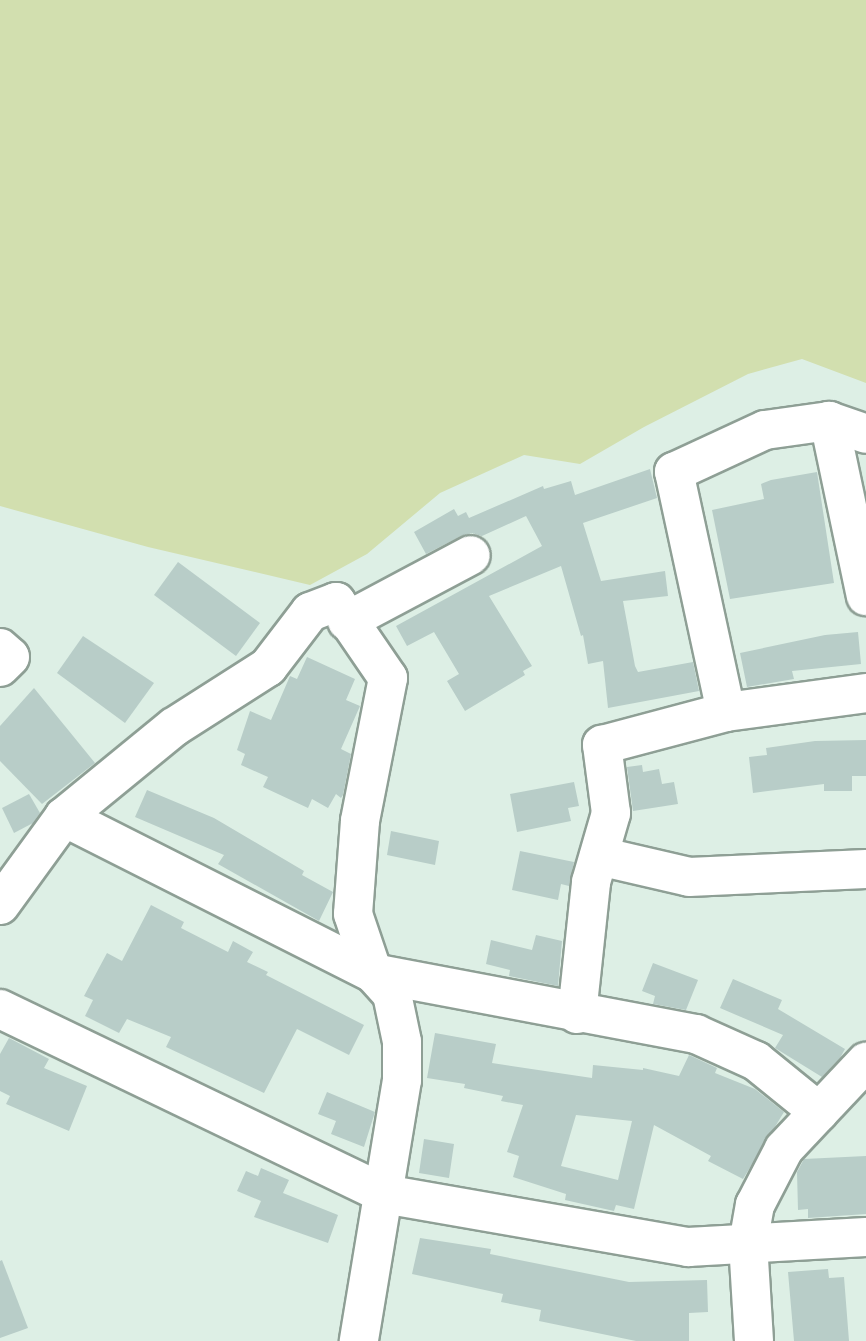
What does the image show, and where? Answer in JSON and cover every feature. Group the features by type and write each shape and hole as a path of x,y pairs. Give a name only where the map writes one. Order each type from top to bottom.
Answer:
{"street":[{"path":"726,712 674,472 765,429 829,421 866,434"},
{"path":"829,421 866,596"},
{"path":"347,621 471,555"},
{"path":"0,905 64,817 174,727 268,667 310,612 336,602 388,678 360,821 354,914 373,973 392,994 402,1042 402,1080 359,1341"},
{"path":"0,648 10,657 0,667"},
{"path":"578,1014 591,882 611,813 602,745 726,712 866,693"},
{"path":"64,817 373,973 578,1014 696,1034 756,1061 819,1112"},
{"path":"599,856 689,877 866,869"},
{"path":"0,1009 384,1194 688,1247 866,1237"},
{"path":"754,1341 748,1244 755,1205 784,1149 866,1062"}],"green space":[{"path":"0,0 866,0 866,383 802,359 748,374 644,427 580,464 524,455 440,493 367,554 310,585 148,547 0,506"}],"building":[{"path":"650,469 657,498 583,523 601,581 665,571 668,596 623,601 635,666 638,672 693,662 699,691 608,708 603,661 588,664 583,635 581,636 561,566 489,596 532,666 523,671 525,675 465,711 447,681 459,674 434,632 407,646 396,626 542,546 526,516 482,536 472,533 461,536 426,554 414,532 454,509 458,516 466,512 469,518 543,486 544,489 571,481 575,495"},
{"path":"817,472 834,583 730,599 712,510 764,499 761,484 771,480"},
{"path":"178,562 260,623 236,656 154,595"},
{"path":"858,632 861,664 792,671 794,679 747,687 740,653 825,635"},
{"path":"83,636 154,683 125,723 57,673"},
{"path":"307,657 355,679 346,700 360,706 341,749 351,754 343,795 341,798 336,794 328,808 312,799 308,808 263,787 268,777 241,765 245,754 237,750 250,711 271,720 290,676 297,679"},
{"path":"34,688 95,763 42,804 0,761 0,726"},
{"path":"866,740 866,776 852,776 852,791 824,791 824,784 753,793 749,757 767,755 766,748 815,741"},
{"path":"642,765 643,772 659,769 662,784 674,782 678,804 633,811 627,767"},
{"path":"574,782 579,806 568,808 571,821 517,832 510,794"},
{"path":"147,790 214,818 304,871 302,875 333,892 319,921 218,864 224,855 135,817"},
{"path":"29,794 40,813 33,823 14,833 2,808"},
{"path":"391,831 439,841 435,865 387,855"},
{"path":"520,851 574,862 569,886 561,884 558,900 512,890"},
{"path":"151,905 184,922 181,928 228,952 233,941 253,952 247,962 268,972 266,975 364,1025 349,1055 297,1029 264,1093 166,1047 171,1037 127,1019 119,1033 85,1016 93,1000 84,996 107,953 122,961"},
{"path":"536,935 562,941 558,986 509,976 510,970 486,964 491,940 532,950"},
{"path":"653,963 698,980 686,1010 653,1004 655,996 642,991"},
{"path":"733,979 782,1000 778,1009 845,1049 840,1058 822,1077 775,1048 783,1035 720,1008"},
{"path":"435,1033 496,1044 492,1063 592,1078 593,1065 643,1068 679,1076 689,1055 717,1068 715,1073 755,1089 784,1112 743,1179 708,1161 711,1156 654,1125 634,1209 616,1205 614,1211 565,1200 566,1194 513,1177 519,1156 507,1152 523,1105 501,1101 503,1096 464,1088 465,1084 427,1078","holes":["576,1115 632,1121 618,1180 561,1166"]},
{"path":"9,1038 49,1059 44,1068 87,1086 69,1131 6,1104 10,1096 0,1091 0,1054"},
{"path":"327,1092 375,1112 364,1147 331,1134 336,1121 318,1114"},
{"path":"424,1139 454,1144 449,1178 419,1173"},
{"path":"866,1156 866,1214 808,1218 808,1209 798,1210 797,1172 804,1159"},
{"path":"261,1168 289,1180 283,1193 338,1215 328,1243 254,1217 261,1201 237,1191 246,1171 258,1176"},
{"path":"420,1238 491,1249 490,1254 629,1282 707,1280 708,1312 689,1313 689,1341 636,1341 539,1321 541,1310 501,1302 503,1294 412,1274"},
{"path":"2,1260 28,1328 0,1338 0,1261"},
{"path":"828,1269 829,1278 844,1277 849,1341 794,1341 788,1272"}]}
